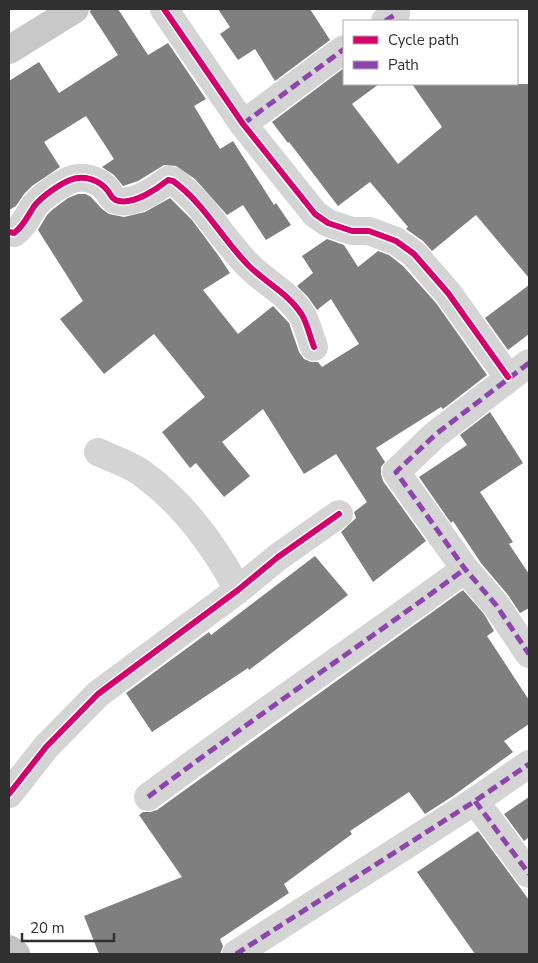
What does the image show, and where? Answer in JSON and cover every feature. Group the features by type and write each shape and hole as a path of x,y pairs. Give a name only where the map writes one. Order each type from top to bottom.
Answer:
{"highway":[{"path":"9,949 16,954"}],"main road":[{"path":"9,50 75,9"}],"street":[{"path":"164,9 243,124 315,214 328,224 352,230 369,231 396,241 414,254 519,370 436,434 396,472 465,569 496,605 527,646"},
{"path":"243,124 343,50"},
{"path":"9,232 14,233 20,229 37,203 69,180 87,178 98,182 107,189 112,198 120,201 148,194 168,180 172,181 200,205 229,244 250,268 293,303 303,316 314,347"},
{"path":"98,452 142,473 177,503 209,544 238,590"},
{"path":"9,794 46,747 98,694 238,590 278,557 339,514"},
{"path":"148,797 220,743 364,643 465,569"},
{"path":"236,954 475,801 529,764"},
{"path":"475,801 529,874"}],"building":[{"path":"91,9 118,9 148,55 168,43 206,99 194,106 220,149 233,141 274,205 276,203 291,225 266,240 243,205 227,215 195,179 176,166 164,165 138,181 123,186 114,175 102,167 114,159 86,116 44,142 60,167 32,186 16,206 9,210 9,81 39,62 59,93 118,55 90,12"},
{"path":"218,9 310,9 330,40 275,81 255,49 238,60 220,34 230,27"},
{"path":"343,69 343,85 378,85 352,104 398,164 442,127 413,85 529,84 529,278 476,215 432,251 423,241 406,229 408,227 370,182 338,206 272,122"},
{"path":"78,194 86,194 91,197 109,214 124,217 145,212 170,198 192,220 230,273 203,290 238,334 273,306 289,323 299,352 304,359 318,362 322,367 359,344 331,299 317,310 297,286 313,273 302,256 327,239 344,245 358,267 378,251 389,255 403,266 436,303 487,375 443,409 441,407 376,448 385,462 381,467 383,481 426,541 373,582 341,532 356,518 354,512 367,502 336,454 304,474 263,409 222,442 250,476 224,497 196,463 190,468 162,432 205,397 154,334 104,374 60,319 83,301 38,230 52,210 68,198"},
{"path":"529,285 529,334 508,350 485,318"},
{"path":"490,412 523,463 480,492 513,542 509,544 529,574 529,608 520,613 508,595 481,563 453,521 451,523 419,477 467,445 460,435"},
{"path":"315,556 348,595 249,670 248,668 152,732 126,693 209,632 211,635"},
{"path":"463,590 484,614 494,631 487,636 529,700 529,724 504,741 513,752 425,814 409,792 350,831 352,834 284,884 289,893 220,939 223,946 220,954 99,954 84,916 182,877 139,815 143,812 157,810"},
{"path":"529,797 529,837 524,841 504,814"},
{"path":"478,831 529,900 529,954 475,954 417,872"}],"marked path":[{"path":"387,20 396,14"},
{"path":"243,124 343,50"},
{"path":"529,363 436,434 396,472 465,569 496,605 529,654"},
{"path":"148,797 465,569"},
{"path":"236,954 475,801 529,764"},
{"path":"475,801 529,874"}],"cycle path":[{"path":"164,9 243,124 315,214 328,223 352,231 369,231 396,241 414,254 448,293 508,377"},
{"path":"9,232 14,233 23,224 35,205 42,198 70,180 85,178 95,181 104,187 114,199 119,201 139,198 158,188 168,180 173,181 204,210 249,266 297,308 302,315 314,347"},
{"path":"9,794 46,747 98,694 238,590 278,557 339,514"}]}
